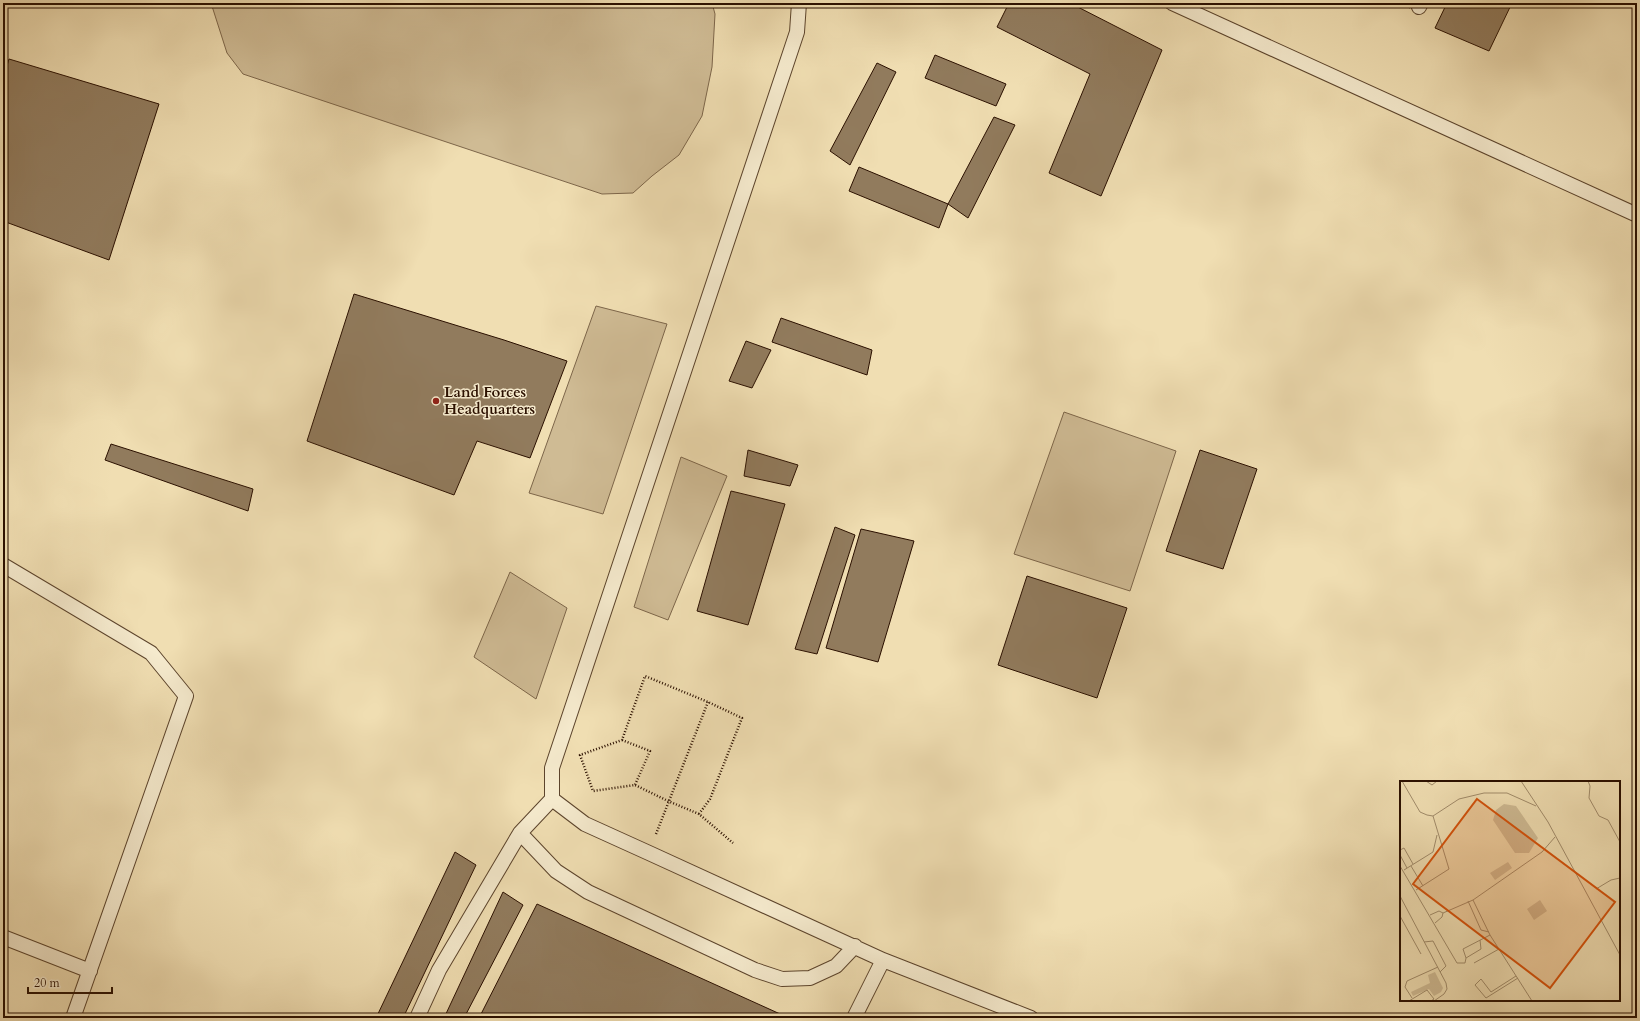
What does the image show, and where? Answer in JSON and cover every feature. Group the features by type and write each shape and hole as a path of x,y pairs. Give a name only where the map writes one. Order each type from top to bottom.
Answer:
{"lane":[{"path":"417,1018 439,970 520,833 552,799 552,768 797,32 799,3"},
{"path":"1172,3 1637,215"},
{"path":"3,565 151,653 186,696 73,1018"},
{"path":"552,799 585,824 883,960 1027,1017"},
{"path":"520,833 556,871 588,892 755,970 782,979 810,978 836,966 855,946"},
{"path":"3,937 90,971"},
{"path":"854,1018 883,960"}],"path":[{"path":"622,740 645,676 742,718 710,799 699,814"},
{"path":"649,853 668,801 708,702"},
{"path":"635,785 650,751 622,740 580,755 593,791 635,785 699,814 733,843"}],"shaded area":[{"path":"211,3 712,3 715,14 712,67 702,116 679,155 633,193 602,194 243,74 227,53"},
{"path":"596,306 667,324 603,514 529,493"},
{"path":"1064,412 1176,451 1130,591 1014,554"},
{"path":"681,457 727,476 668,620 634,607"},
{"path":"510,572 567,608 536,699 474,657"}],"building":[{"path":"1009,3 1070,3 1162,50 1101,196 1049,173 1090,74 997,27"},
{"path":"1399,3 1412,3 1410,8"},
{"path":"1447,3 1512,3 1489,51 1435,28"},
{"path":"935,55 1006,84 996,106 925,78"},
{"path":"9,59 159,104 109,260 3,221 3,79"},
{"path":"877,63 896,72 850,165 830,151"},
{"path":"994,117 1015,125 968,218 948,204"},
{"path":"859,167 948,204 939,228 849,191"},
{"name":"Land Forces Headquarters","path":"354,294 567,361 530,458 477,441 454,495 307,441"},
{"path":"781,318 872,350 867,375 772,342"},
{"path":"746,341 771,350 752,388 729,381"},
{"path":"111,444 253,489 248,511 105,460"},
{"path":"748,450 798,465 790,486 744,476"},
{"path":"1200,450 1257,469 1223,569 1166,551"},
{"path":"731,491 785,504 748,625 697,611"},
{"path":"835,527 855,535 817,654 795,649"},
{"path":"861,529 914,541 878,662 826,648"},
{"path":"1027,576 1127,608 1097,698 998,665"},
{"path":"455,852 476,865 403,1018 376,1018"},
{"path":"503,892 523,905 464,1018 444,1018"},
{"path":"537,904 789,1018 479,1018"}],"place":[{"name":"Land Forces Headquarters","path":"436,401"}]}
